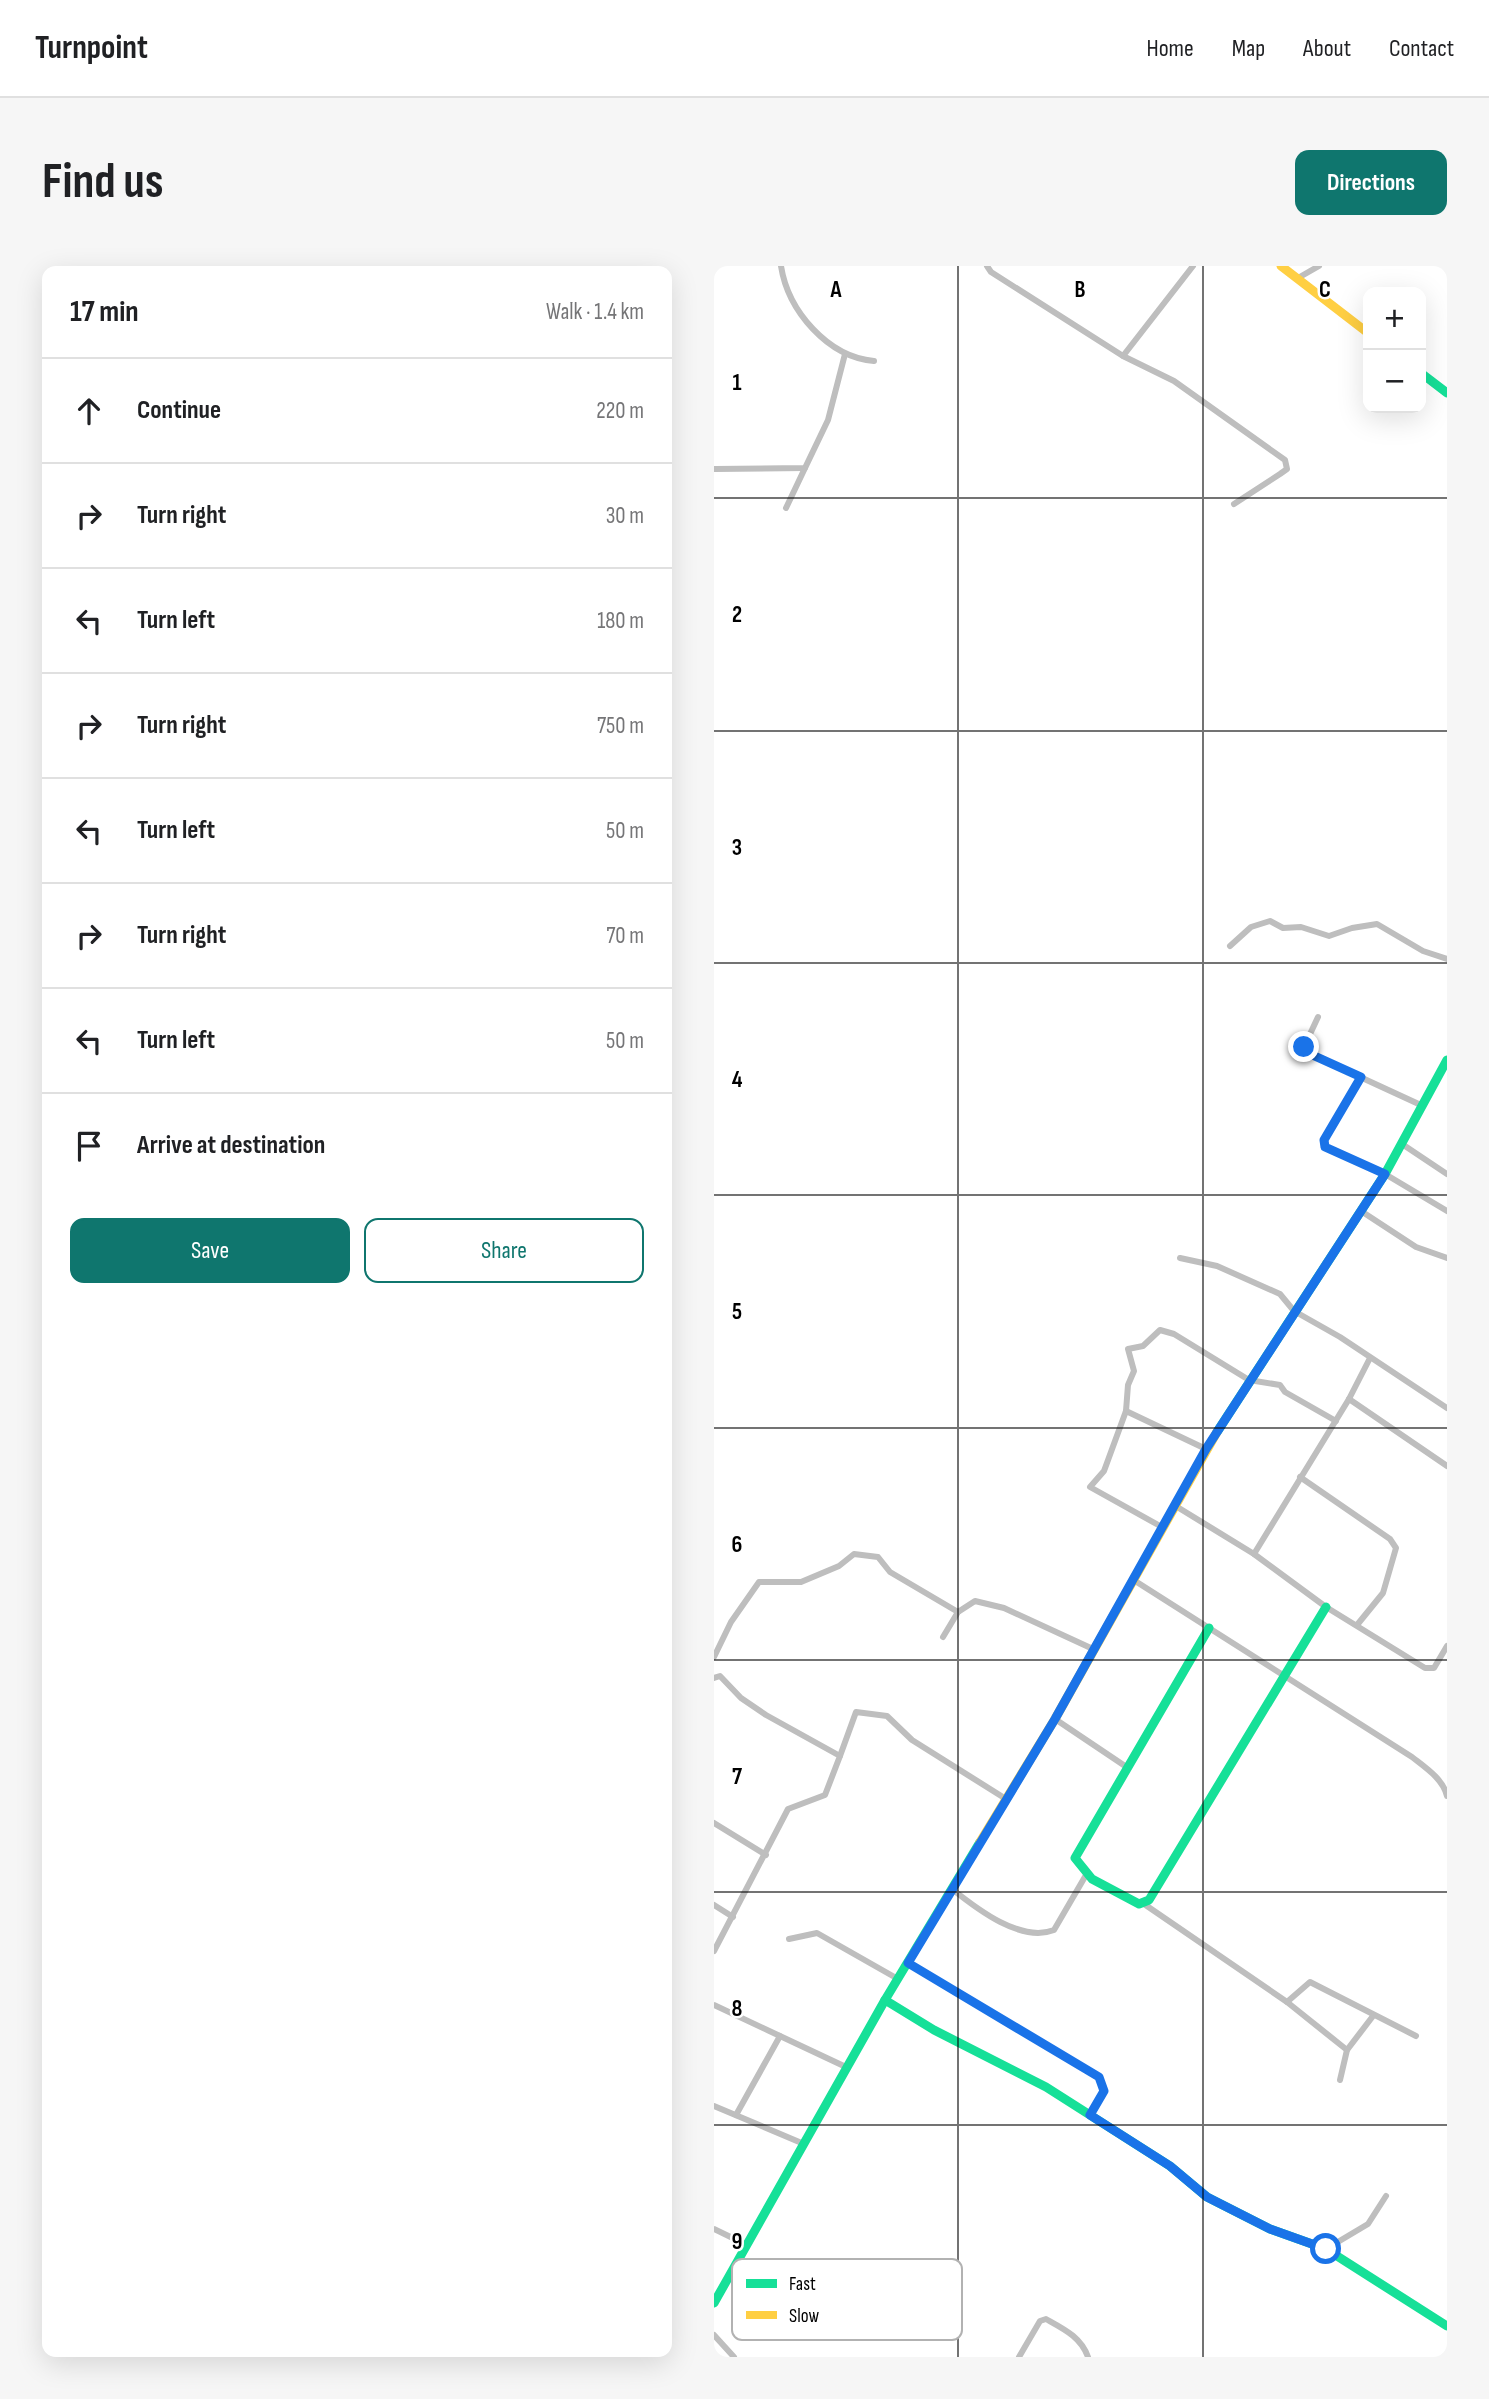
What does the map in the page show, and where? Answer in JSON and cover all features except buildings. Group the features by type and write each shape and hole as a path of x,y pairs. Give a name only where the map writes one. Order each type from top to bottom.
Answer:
{"street":[{"path":"781,266 785,284 800,314 845,354 874,361"},
{"path":"987,266 991,272 1123,356 1174,382 1285,460 1287,468 1234,504"},
{"path":"1123,356 1193,266"},
{"path":"1281,266 1363,329"},
{"path":"1298,278 1319,266"},
{"path":"786,508 828,420 845,354"},
{"path":"1426,377 1447,393"},
{"path":"715,468 805,468"},
{"path":"1230,946 1251,927 1270,922 1283,928 1301,927 1329,936 1352,928 1377,924 1423,951 1447,959"},
{"path":"1318,1017 1304,1047 1308,1053 1423,1106"},
{"path":"739,2259 885,2000 1055,1719 1206,1449 1385,1174 1447,1060"},
{"path":"1361,1077 1324,1140 1325,1147 1385,1174 1447,1211"},
{"path":"1402,1144 1447,1174"},
{"path":"1361,1212 1416,1247 1447,1258"},
{"path":"1180,1258 1217,1266 1280,1294 1294,1311 1447,1408"},
{"path":"1162,1527 1090,1487 1104,1471 1126,1411 1128,1385 1134,1371 1129,1349 1143,1346 1160,1330 1174,1334 1249,1380 1280,1385 1285,1392 1336,1421"},
{"path":"1254,1554 1349,1399 1370,1357"},
{"path":"1349,1399 1447,1466"},
{"path":"1126,1411 1206,1449"},
{"path":"1300,1476 1390,1539 1396,1548 1383,1593 1357,1625"},
{"path":"1174,1505 1254,1554 1326,1607 1425,1668 1434,1668 1447,1646"},
{"path":"714,1657 731,1622 758,1582 801,1582 839,1566 854,1554 878,1557 890,1572 958,1612"},
{"path":"1132,1579 1412,1757 1433,1774 1447,1796"},
{"path":"943,1637 958,1612 975,1601 1004,1608 1093,1649"},
{"path":"1144,1904 1326,1607"},
{"path":"1209,1628 1075,1858 1077,1867 1086,1875 1144,1904 1287,2002 1347,2050"},
{"path":"714,1678 720,1676 741,1698 766,1715 840,1756"},
{"path":"714,1951 788,1809 825,1795 856,1712 887,1716 912,1740 1006,1799"},
{"path":"1055,1719 1128,1768"},
{"path":"714,1823 766,1854"},
{"path":"952,1889 970,1903 1015,1928 1044,1934 1054,1930 1086,1875"},
{"path":"714,1905 733,1917"},
{"path":"789,1939 817,1933 898,1979"},
{"path":"908,1963 1099,2077 1104,2091 1090,2115"},
{"path":"1287,2002 1310,1982 1416,2036"},
{"path":"885,2000 934,2030 1046,2087 1170,2166 1207,2197 1270,2229 1326,2249 1447,2326"},
{"path":"714,2005 846,2067"},
{"path":"1340,2080 1347,2050 1373,2016"},
{"path":"736,2115 780,2036"},
{"path":"714,2106 804,2144"},
{"path":"1326,2249 1368,2224 1386,2196"},
{"path":"714,2229 747,2245"},
{"path":"714,2303 732,2271"},
{"path":"1019,2357 1040,2321 1046,2319 1071,2333 1084,2346 1088,2357"},
{"path":"714,2335 734,2357"}],"traffic: fast":[{"path":"1426,377 1447,393"},
{"path":"1217,1432 1385,1174 1447,1060"},
{"path":"1209,1628 1075,1858 1092,1879 1139,1904 1149,1900 1326,1607"},
{"path":"739,2259 885,2000 980,1842"},
{"path":"885,2000 934,2030 1046,2087 1170,2166 1207,2197 1270,2229 1326,2249 1447,2326"},
{"path":"714,2303 732,2271"}],"traffic: slow":[{"path":"1281,266 1363,329"},
{"path":"980,1842 1055,1719 1217,1432"}],"route":[{"path":"1304,1047 1308,1053 1361,1077 1324,1140 1325,1147 1385,1174 1206,1449 1055,1719 908,1963 1099,2077 1104,2091 1090,2115 1170,2166 1207,2197 1270,2229 1326,2249"}]}
